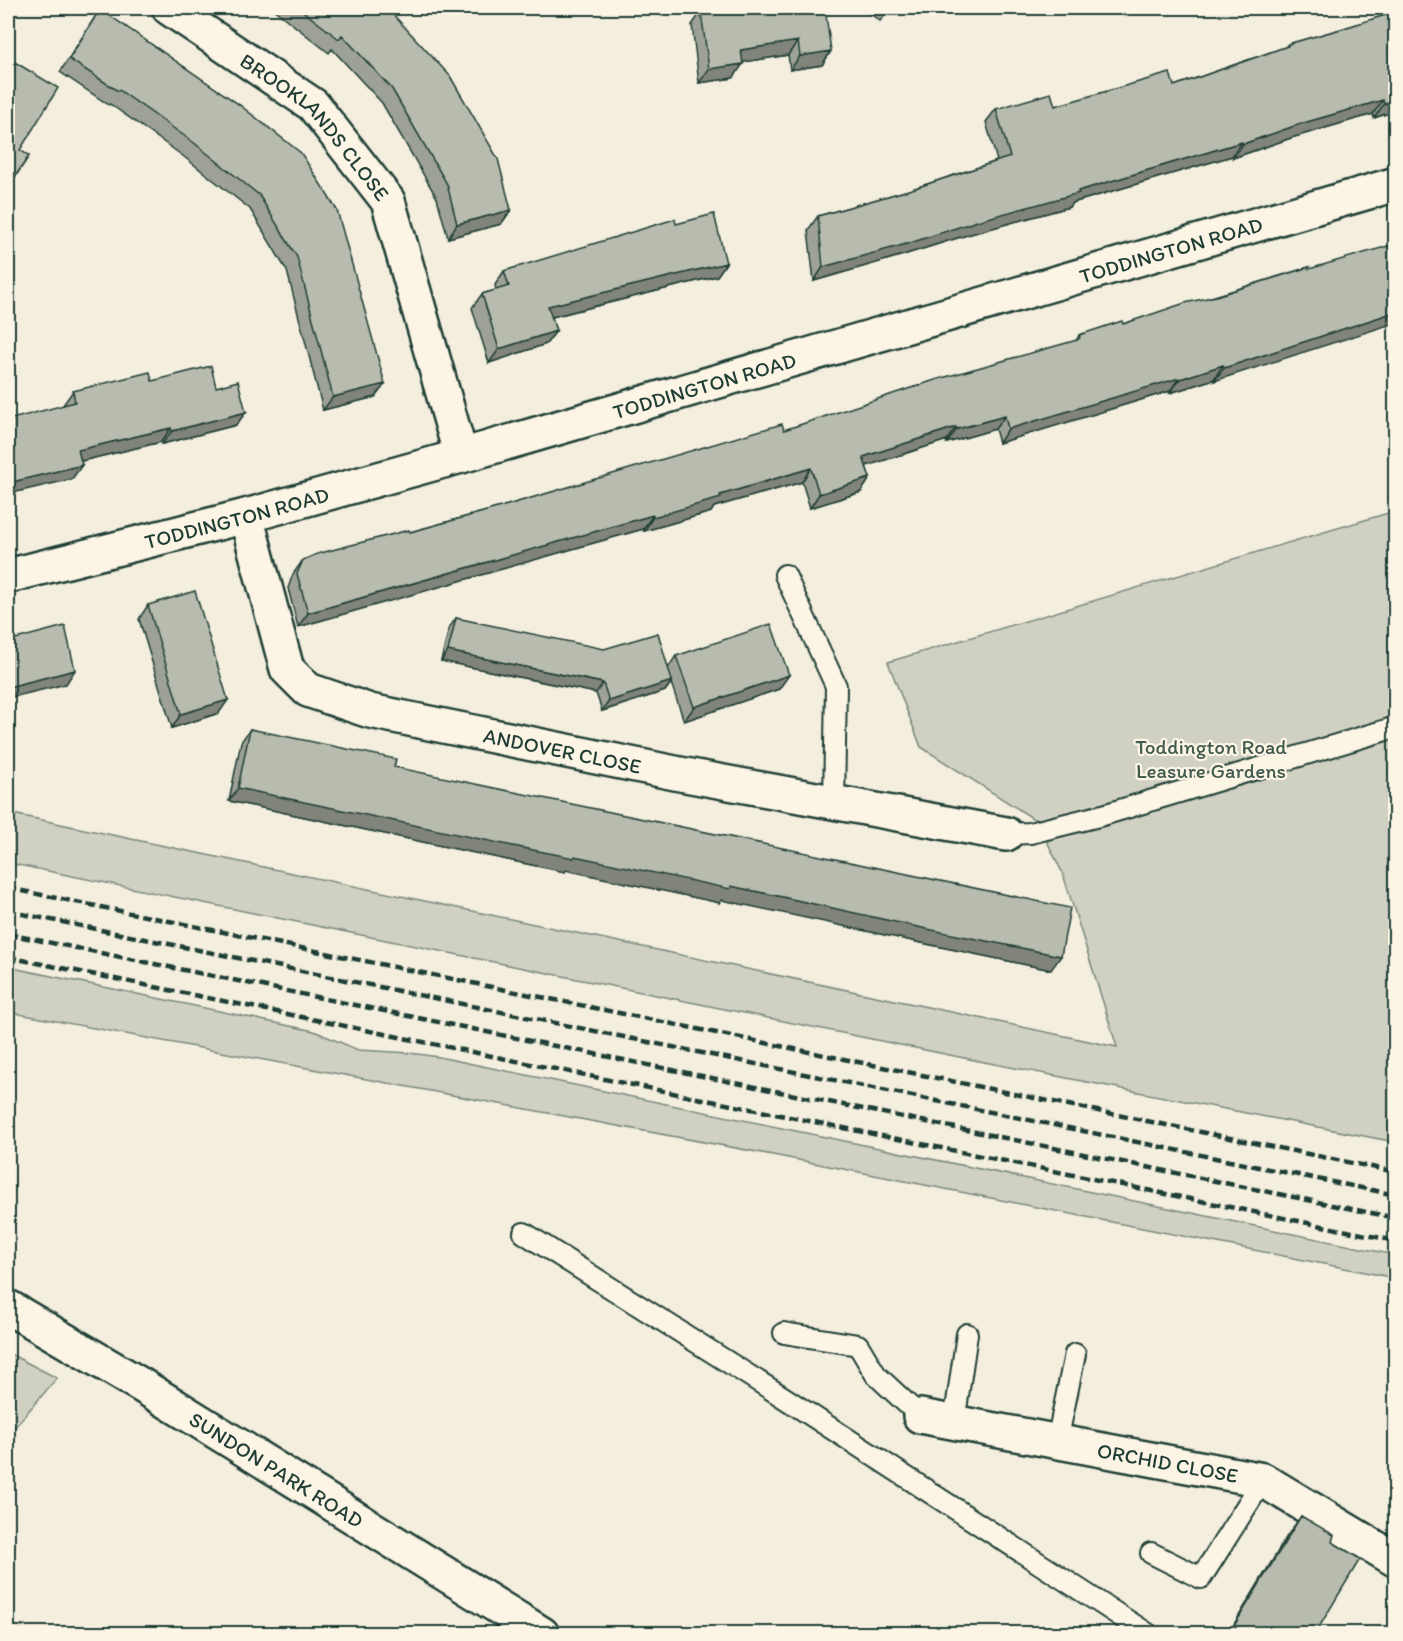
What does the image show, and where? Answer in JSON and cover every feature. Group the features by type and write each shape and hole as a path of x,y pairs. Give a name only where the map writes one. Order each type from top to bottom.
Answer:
{"street":[{"name":"BROOKLANDS CLOSE","path":"168,8 313,105 388,201 461,456"},
{"name":"TODDINGTON ROAD","path":"8,576 246,516 461,456 1395,183"},
{"name":"ANDOVER CLOSE","path":"246,516 287,669 308,690 370,711 668,772 1006,834"},
{"name":"SUNDON PARK ROAD","path":"8,1307 141,1385 542,1634"},
{"name":"ORCHID CLOSE","path":"920,1416 1263,1480 1395,1560"}],"lane":[{"path":"785,575 836,686 834,803"},
{"path":"1006,834 1030,833 1103,815 1395,727"},
{"path":"524,1233 783,1397 1148,1634"},
{"path":"784,1333 858,1345 876,1375 920,1416"},
{"path":"954,1422 967,1334"},
{"path":"1057,1442 1075,1354"},
{"path":"1151,1553 1201,1578 1263,1480"}],"green space":[{"name":"Toddington Road Leasure Gardens","path":"1395,511 1395,1142 974,1060 8,863 8,813 1117,1047 1063,874 1037,821 921,747 888,662"},
{"path":"8,967 314,1031 358,1050 439,1057 1395,1255 1395,1278 773,1155 8,1012"},
{"path":"8,1353 57,1378 8,1435"}],"building":[{"path":"299,8 387,8 450,76 498,159 511,210 457,224 447,184 392,89 342,35 339,39"},
{"path":"728,8 825,8 831,51 800,56 798,41 741,50 743,64 709,69 701,12"},
{"path":"100,9 241,106 301,153 337,210 385,384 333,397 297,257 259,195 193,142 119,90 69,59"},
{"path":"1395,12 1395,100 1384,104 1383,100 1300,124 1243,144 1242,142 1078,191 1079,193 823,267 818,216 909,190 1010,157 996,109 1051,93 1055,106 1170,73 1174,86 1288,46 1288,44"},
{"path":"8,58 58,88 20,150 29,156 12,181 8,178"},
{"path":"714,214 726,263 548,306 556,331 499,349 482,294 509,286 504,271 675,219 676,224"},
{"path":"1395,244 1395,312 1224,368 1223,365 1008,429 1005,416 957,429 956,427 863,457 870,478 819,494 811,468 720,495 721,498 653,517 653,515 308,613 297,574 303,560 317,554 487,511 782,424 784,430 935,380 1077,340 1080,338 1079,335 1122,321 1123,324 1185,303"},
{"path":"211,366 216,387 238,381 246,412 172,431 171,428 78,450 82,465 8,483 8,420 75,402 73,391 150,372 152,381"},
{"path":"195,591 228,700 181,714 148,605"},
{"path":"456,618 604,649 658,633 672,681 609,701 603,683 448,651"},
{"path":"771,624 789,675 694,707 676,656"},
{"path":"65,626 75,670 8,687 8,641"},
{"path":"250,729 396,759 394,767 1070,908 1061,956 731,886 730,889 575,856 574,858 518,847 238,788"},
{"path":"1301,1516 1334,1535 1332,1542 1360,1559 1315,1634 1229,1634"}],"railway":[{"path":"8,888 1396,1172"},
{"path":"8,911 1396,1195"},
{"path":"8,934 1396,1218"},
{"path":"8,957 1396,1241"}]}
